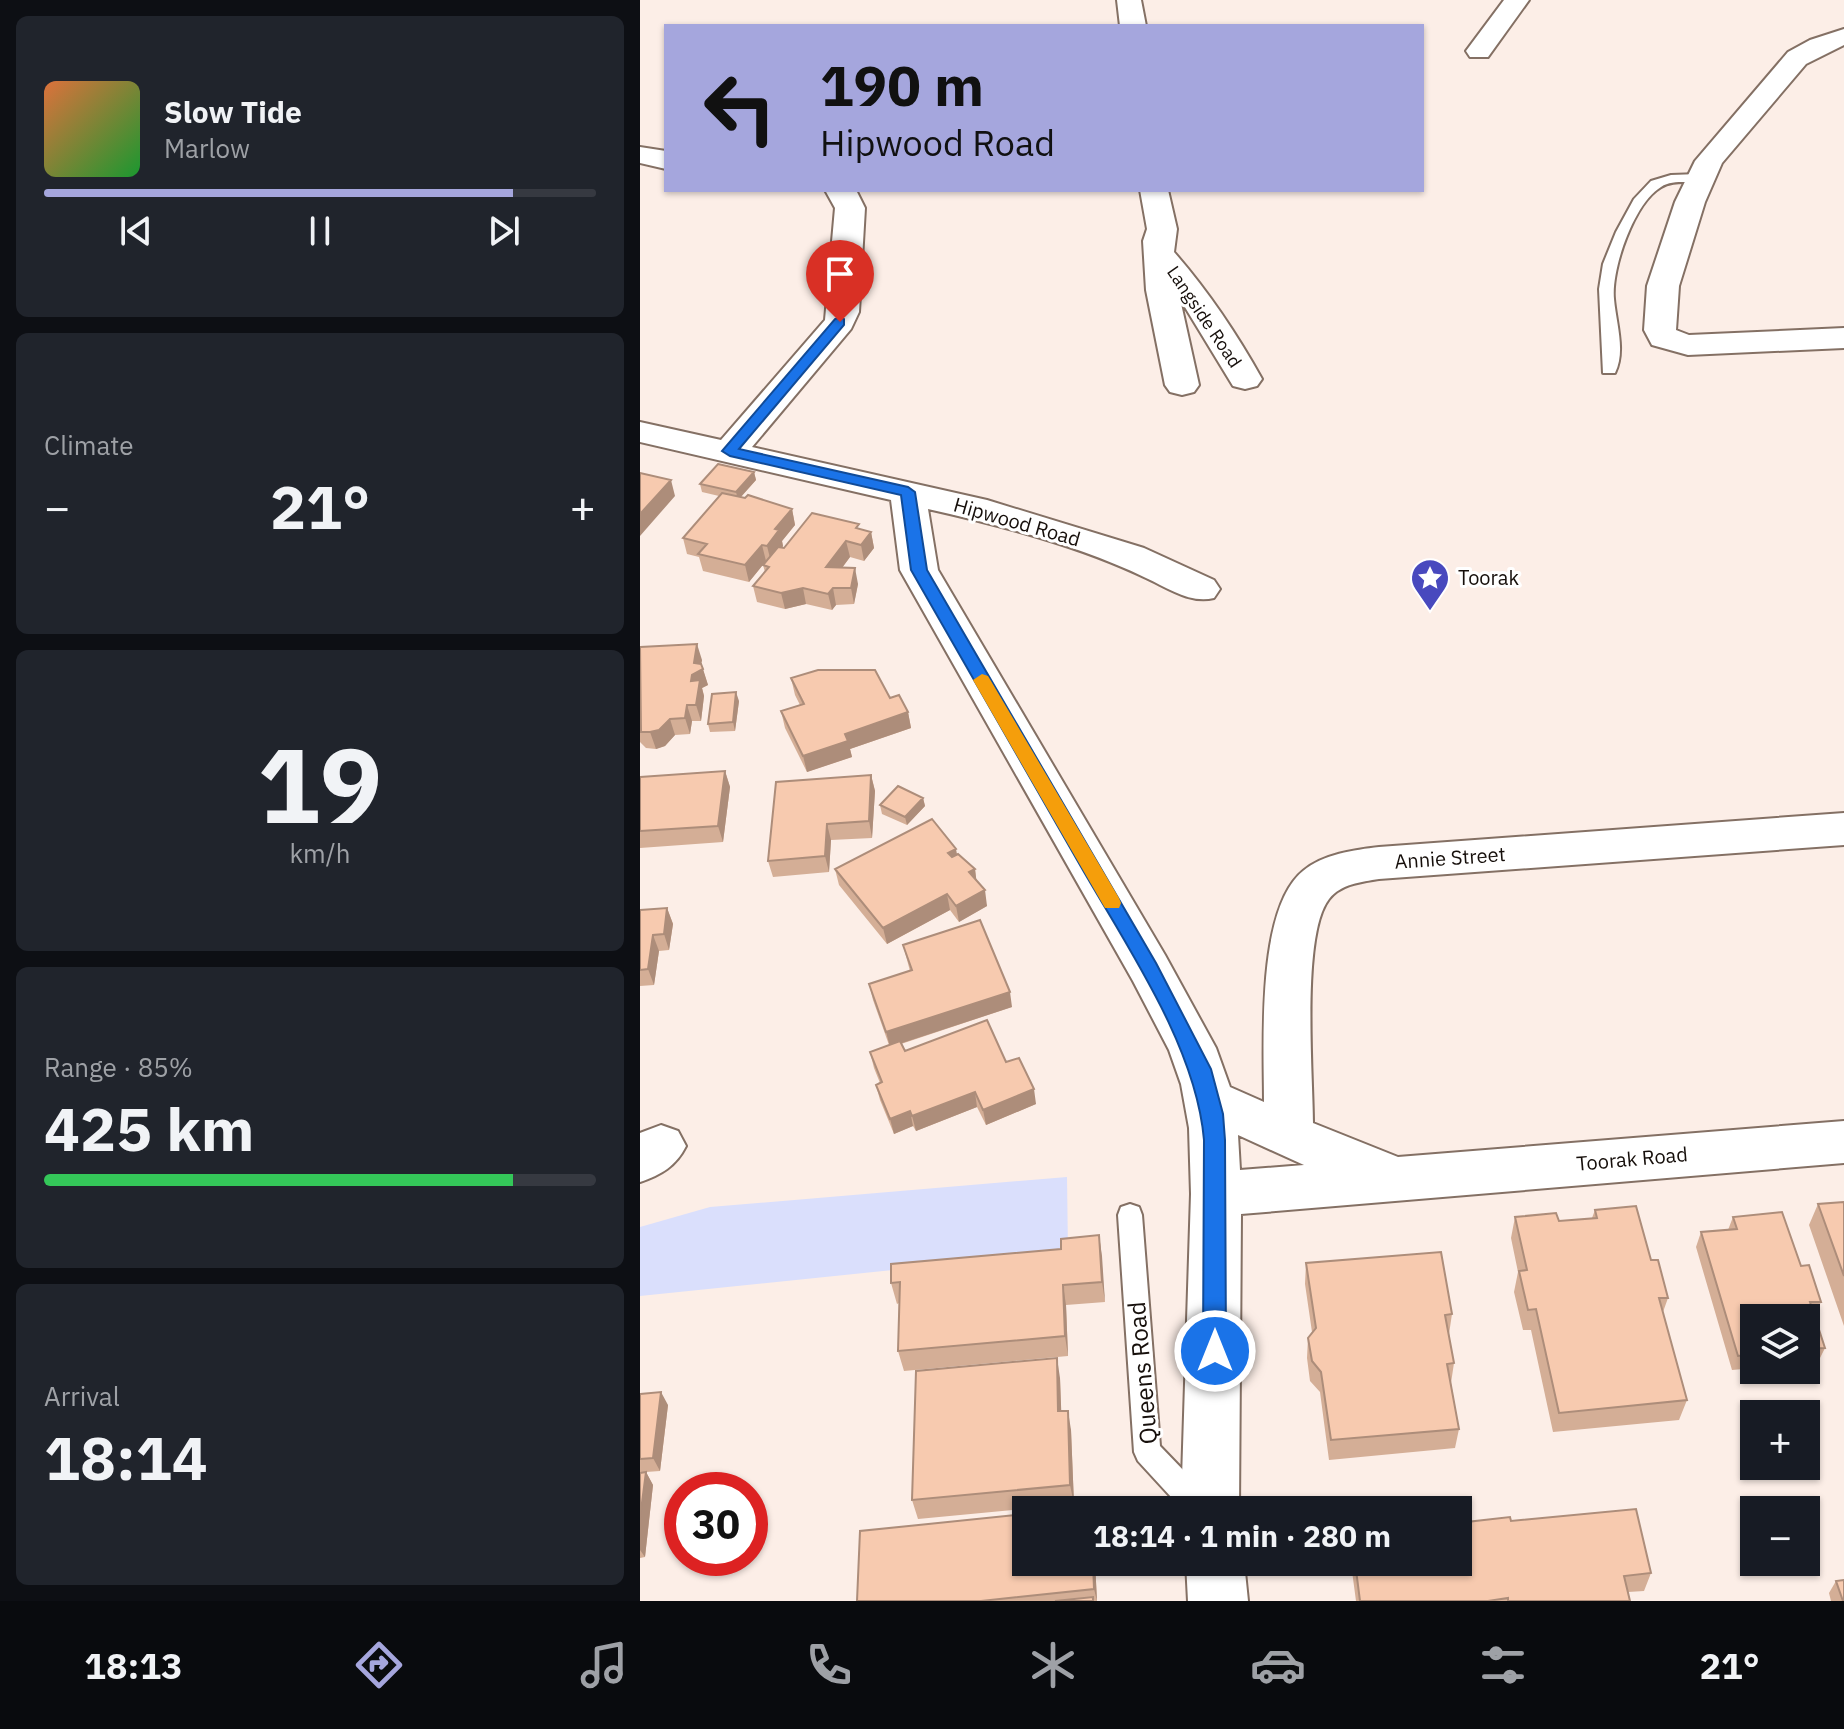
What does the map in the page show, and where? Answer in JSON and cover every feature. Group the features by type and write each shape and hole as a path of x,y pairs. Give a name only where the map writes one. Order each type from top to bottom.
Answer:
{"street":[{"path":"1129,0 1133,24"},
{"path":"1479,51 1517,0"},
{"path":"1844,37 1812,48 1787,68 1731,131 1699,178 1660,296 1660,330 1665,339 1706,346 1844,338"},
{"path":"640,155 664,160"},
{"path":"730,451 842,316 850,208 841,192"},
{"name":"Langside Road","path":"1154,192 1162,229 1158,241 1162,290 1182,385"},
{"name":"Langside Road","path":"1161,256 1192,292 1229,348 1245,379"},
{"name":"Hipwood Road","path":"640,432 908,492 1108,548 1157,566 1201,589"},
{"path":"908,492 919,570 1157,981 1192,1048 1209,1100 1216,1194 1210,1496"},
{"name":"Annie Street","path":"1289,1136 1290,986 1294,932 1303,902 1318,882 1354,866 1379,863 1844,829"},
{"name":"Toorak Road","path":"1209,1100 1376,1172 1420,1177"},
{"name":"Toorak Road","path":"1216,1194 1844,1142"},
{"path":"1216,1576 1218,1601"}],"lane":[{"path":"1609,370 1612,349 1607,279 1632,215 1643,194 1655,184 1666,180 1699,178"},
{"name":"Queens Road","path":"1130,1215 1147,1452 1189,1496"}],"shaded area":[{"path":"1067,1177 1068,1252 640,1296 640,1227 710,1207"}],"building":[{"path":"718,464 754,472 736,492 700,484"},
{"path":"640,473 671,480 640,514"},
{"path":"722,493 745,498 748,495 792,509 775,529 779,530 767,546 762,545 745,565 698,554 707,544 683,538"},
{"path":"812,513 859,524 856,528 871,532 861,545 846,541 826,567 855,568 851,588 833,588 828,594 803,588 781,593 753,586 769,567 763,565 778,547 784,548"},
{"path":"697,644 694,663 701,664 703,669 692,675 691,681 700,680 696,705 687,705 685,718 670,719 659,730 641,732 640,647"},
{"path":"818,670 875,670 890,698 899,695 908,712 845,734 848,741 803,756 781,711 804,704 791,678"},
{"path":"736,692 733,722 708,724 712,694"},
{"path":"725,771 718,826 640,831 640,777"},
{"path":"871,775 869,821 827,824 825,856 768,861 776,782"},
{"path":"898,786 923,798 905,817 880,805"},
{"path":"932,819 956,849 948,853 952,857 958,854 975,869 969,872 985,890 956,906 947,894 883,928 835,869"},
{"path":"667,908 664,934 653,935 648,969 640,970 640,910"},
{"path":"980,920 1010,992 886,1032 869,984 912,970 903,945"},
{"path":"987,1020 1006,1062 1019,1058 1034,1089 983,1110 975,1092 912,1116 910,1111 890,1119 876,1085 882,1082 870,1052 900,1041 905,1051"},
{"path":"1844,1202 1844,1276 1818,1204"},
{"path":"1636,1206 1651,1260 1658,1260 1668,1298 1659,1298 1687,1400 1559,1413 1536,1309 1528,1310 1519,1271 1527,1270 1515,1217 1556,1213 1559,1221 1597,1218 1595,1210"},
{"path":"1782,1212 1801,1266 1809,1265 1821,1302 1740,1304 1738,1356 1701,1232 1737,1229 1733,1217"},
{"path":"1099,1235 1102,1282 1063,1285 1065,1336 898,1351 900,1282 891,1283 891,1264 1061,1249 1061,1239"},
{"path":"1441,1252 1452,1314 1445,1315 1454,1363 1447,1364 1459,1429 1331,1440 1321,1372 1312,1361 1308,1338 1316,1328 1306,1263"},
{"path":"1057,1358 1058,1411 1068,1411 1070,1485 912,1500 916,1371"},
{"path":"661,1392 653,1458 640,1459 640,1394"},
{"path":"646,1472 640,1518 640,1473"},
{"path":"1636,1509 1651,1573 1624,1576 1630,1601 1508,1601 1508,1598 1488,1601 1360,1601 1357,1576 1472,1576 1472,1521 1510,1517 1511,1521"},
{"path":"1012,1515 1012,1576 1094,1576 1094,1589 981,1601 857,1601 860,1531"},
{"path":"1844,1580 1844,1601 1843,1601 1836,1581"},
{"path":"1093,1597 1093,1601 1055,1601"}],"slow traffic":[{"path":"982,680 1112,903"}],"place":[{"name":"Toorak","path":"1430,612"}],"route":[{"path":"840,322 730,451 908,492 914,552 919,570 1149,968 1200,1069 1212,1114 1214,1140 1215,1351"}]}
